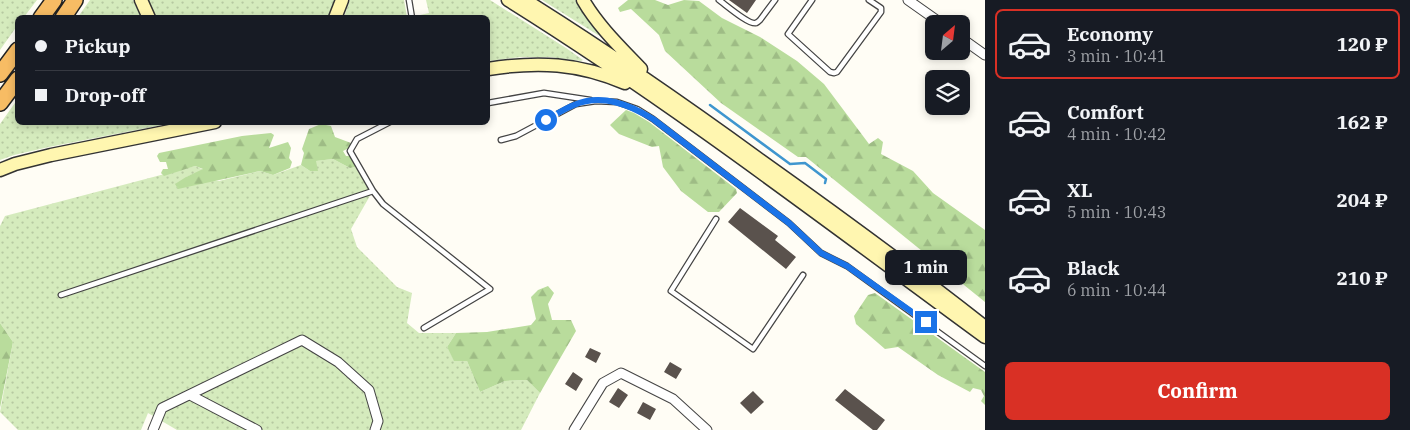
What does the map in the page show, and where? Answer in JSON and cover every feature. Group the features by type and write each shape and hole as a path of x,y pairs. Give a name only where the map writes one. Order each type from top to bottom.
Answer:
{"highway":[{"path":"43,15 54,0"},
{"path":"65,15 76,0"},
{"path":"0,74 15,54"},
{"path":"0,102 15,83"}],"main road":[{"path":"141,0 147,15"},
{"path":"336,15 342,0"},
{"path":"508,0 655,90 815,200 985,327"},
{"path":"524,0 575,32 655,90 985,338"},
{"path":"583,0 588,9 655,90"},
{"path":"490,69 521,64 549,64 581,68 655,90"},
{"path":"0,170 50,155 200,125"}],"street":[{"path":"908,0 929,15"},
{"path":"970,44 985,54"},
{"path":"153,430 162,408 302,340 338,362 369,390 378,421 375,430"},
{"path":"574,430 603,383 620,373 673,399 707,430"},
{"path":"190,395 257,430"}],"lane":[{"path":"408,0 411,15"},
{"path":"719,0 744,19 757,23 775,0"},
{"path":"812,0 788,34 830,72 834,73 837,72 881,12 880,8 869,0"},
{"path":"490,103 544,93 617,102 637,109 653,119 789,223 821,253 847,266 985,366"},
{"path":"501,140 516,136 576,104 596,100"},
{"path":"384,125 357,139 350,151 373,191 383,204 490,289 424,328"},
{"path":"61,295 373,191"},
{"path":"716,219 671,291 753,350 803,276"}],"green space":[{"path":"0,0 37,0 26,15 15,15 15,29 0,50"},
{"path":"90,0 133,0 140,15 79,15"},
{"path":"147,0 335,0 328,15 154,15"},
{"path":"350,0 404,0 407,15 345,15"},
{"path":"426,0 490,0 583,60 521,57 490,61 490,15 420,15 429,13"},
{"path":"542,0 575,0 600,35 598,35"},
{"path":"628,0 655,0 668,5 684,0 699,1 722,18 760,37 797,61 824,84 869,144 878,138 883,142 881,154 913,171 933,193 985,230 985,302 806,157 798,157 721,103 665,51 659,35 631,9 620,12 618,8"},
{"path":"15,103 15,125 162,125 49,147 0,160 0,124"},
{"path":"626,110 649,122 736,189 737,193 719,212 708,212 681,191 663,167 659,146 652,147 619,134 610,125"},
{"path":"319,125 331,126 335,137 351,143 349,148 343,151 346,156 352,156 355,160 355,167 350,168 333,159 316,161 318,171 310,171 301,165 304,153 302,149 309,129"},
{"path":"271,133 274,135 269,148 288,142 291,148 289,158 292,162 290,168 273,175 260,171 178,189 175,184 203,169 195,166 164,176 161,173 163,169 168,169 166,162 160,162 157,156 159,153 242,136"},
{"path":"333,159 350,168 355,167 365,172 371,194 351,229 357,247 397,287 412,293 407,323 419,333 456,333 447,347 454,360 467,361 480,392 505,381 527,380 540,393 521,430 177,430 148,413 141,430 18,430 0,412 13,342 0,323 0,226 5,216 195,166 204,170 186,177 219,181 260,171 273,175 301,165 310,171 317,171 315,161"},
{"path":"548,286 554,293 548,304 552,320 571,320 576,331 540,393 527,380 505,381 480,392 467,361 454,361 447,347 456,333 487,332 531,325 536,319 531,297 538,290"},
{"path":"875,293 985,372 985,405 981,401 984,396 981,390 973,388 970,392 938,375 898,347 885,349 856,324 854,316 868,295"},
{"path":"0,323 13,342 0,408"}],"building":[{"path":"729,0 756,0 747,13"},
{"path":"740,208 778,236 775,240 796,257 786,269 728,222"},
{"path":"590,348 601,353 596,363 585,357"},
{"path":"670,362 682,369 676,379 664,372"},
{"path":"573,372 583,379 576,391 565,384"},
{"path":"618,388 628,395 619,408 609,402"},
{"path":"845,389 885,420 877,430 873,430 835,400"},
{"path":"753,391 764,402 751,414 740,403"},
{"path":"643,402 656,409 650,420 637,413"}],"waterway":[{"path":"710,105 790,164 805,163 826,179 825,183"}],"route":[{"path":"546,120 576,104 596,100 617,102 637,109 653,119 789,223 821,253 847,266 926,322"}]}
